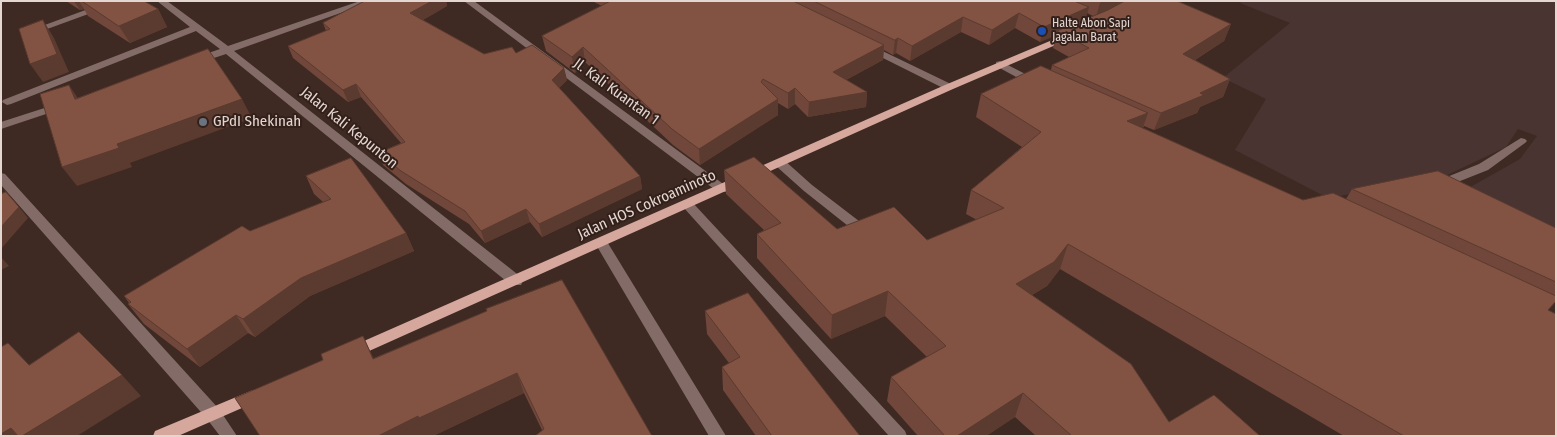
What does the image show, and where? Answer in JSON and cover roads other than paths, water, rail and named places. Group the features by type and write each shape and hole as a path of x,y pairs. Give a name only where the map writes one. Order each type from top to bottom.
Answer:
{"main road":[{"name":"Jalan HOS Cokroaminoto","path":"338,359 1000,64 1081,30"},
{"path":"161,436 266,390"}],"street":[{"path":"47,26 120,1"},
{"name":"Jalan Kali Kepunton","path":"161,1 227,50 516,281"},
{"path":"189,63 370,1"},
{"name":"Jl. Kali Kuantan 1","path":"468,1 722,189"},
{"path":"7,102 196,28"},
{"path":"857,42 949,87"},
{"path":"1000,64 1044,87"},
{"path":"1,126 67,104"},
{"path":"1433,186 1459,179 1512,150 1521,141"},
{"path":"780,163 808,188 867,234"},
{"path":"1,177 213,414 229,436"},
{"path":"688,204 899,436"},
{"path":"601,243 718,436"}],"place":[{"name":"Halte Abon Sapi Jagalan Barat","path":"1042,31"},
{"name":"GPdI Shekinah","path":"203,122"}]}
